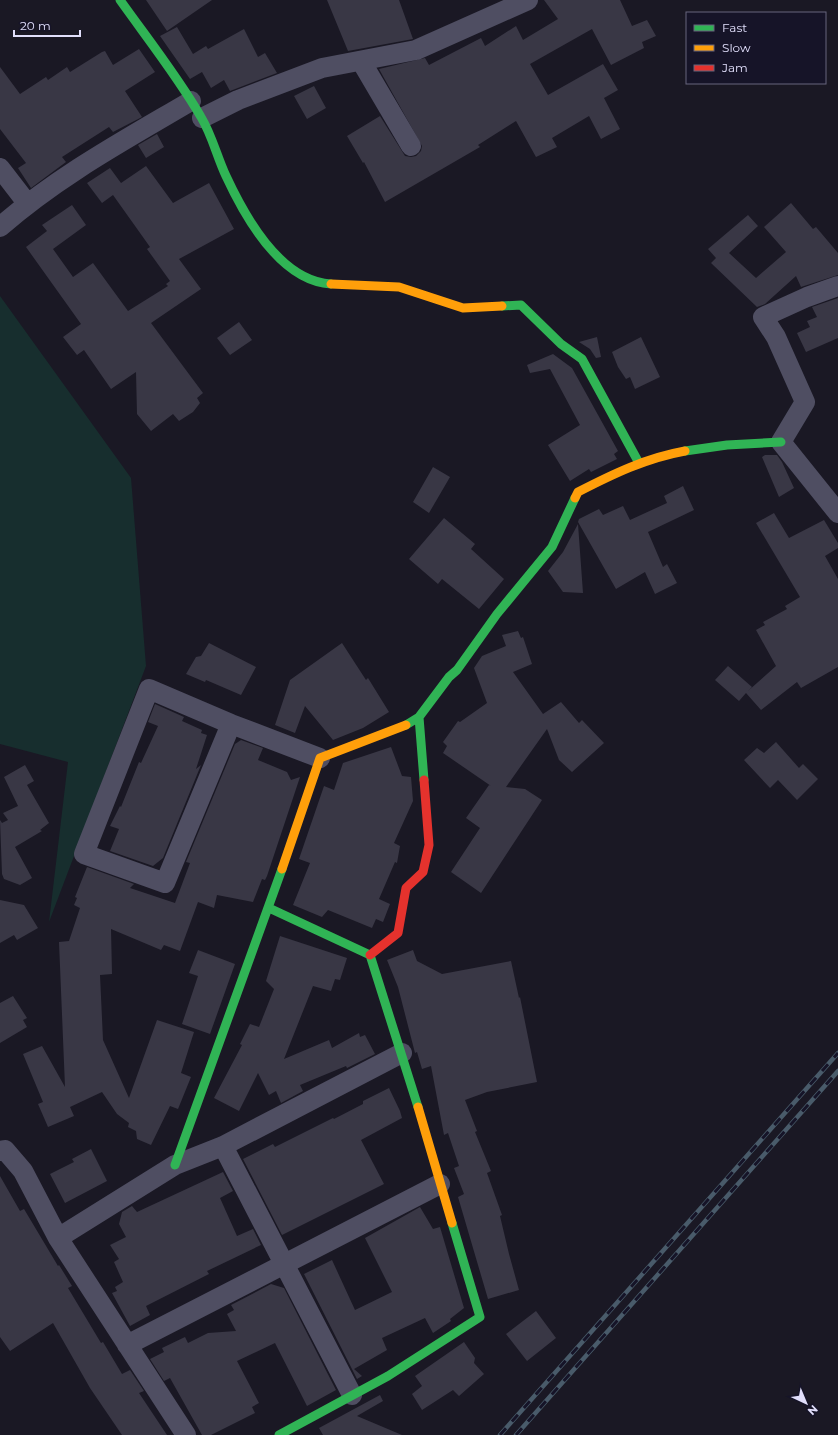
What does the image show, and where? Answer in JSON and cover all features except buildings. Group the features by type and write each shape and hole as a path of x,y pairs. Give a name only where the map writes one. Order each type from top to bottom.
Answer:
{"street":[{"path":"120,0 197,109 226,176 254,228 289,268 321,283 399,287 463,308 521,305 561,344 582,358 639,463"},
{"path":"0,227 27,203 84,164 197,109 238,100 322,68 416,50 528,0"},
{"path":"361,61 411,146"},
{"path":"0,168 27,203"},
{"path":"782,442 805,402 776,337 763,317 807,297 838,286"},
{"path":"231,724 165,883 84,854 149,689 231,724 320,758 398,729 419,718 449,677 457,670 497,614 552,547 578,492 639,463 708,447 782,442"},
{"path":"782,442 838,513"},
{"path":"370,954 398,933 406,888 423,872 429,845 419,718"},
{"path":"175,1165 269,908 320,758"},
{"path":"269,908 370,954 402,1053 480,1317 388,1376 279,1435"},
{"path":"58,1238 175,1165 222,1146 402,1053"},
{"path":"222,1146 352,1395"},
{"path":"0,1151 5,1150 23,1172 58,1238 186,1435"},
{"path":"127,1345 440,1184"}],"green space":[{"path":"0,296 131,478 146,666 49,922 68,762 0,744"}],"railway":[{"path":"500,1435 838,1053"},
{"path":"516,1435 838,1071"}],"traffic: fast":[{"path":"120,0 172,72 201,117 223,169 243,210 266,244 280,259 296,272 313,280 331,284"},
{"path":"502,306 521,305 561,344 582,359 639,463"},
{"path":"685,451 727,445 781,442"},
{"path":"406,725 419,717 449,677 457,670 497,614 552,547 575,498"},
{"path":"419,717 424,780"},
{"path":"175,1165 282,869"},
{"path":"269,908 370,955 418,1107"},
{"path":"279,1435 388,1376 480,1317 452,1223"}],"traffic: slow":[{"path":"331,284 399,287 463,308 502,306"},
{"path":"575,498 578,492 630,467 685,451"},
{"path":"282,869 320,758 406,725"},
{"path":"418,1107 452,1223"}],"traffic: jam":[{"path":"370,955 398,933 406,888 423,872 429,845 424,780"}]}
